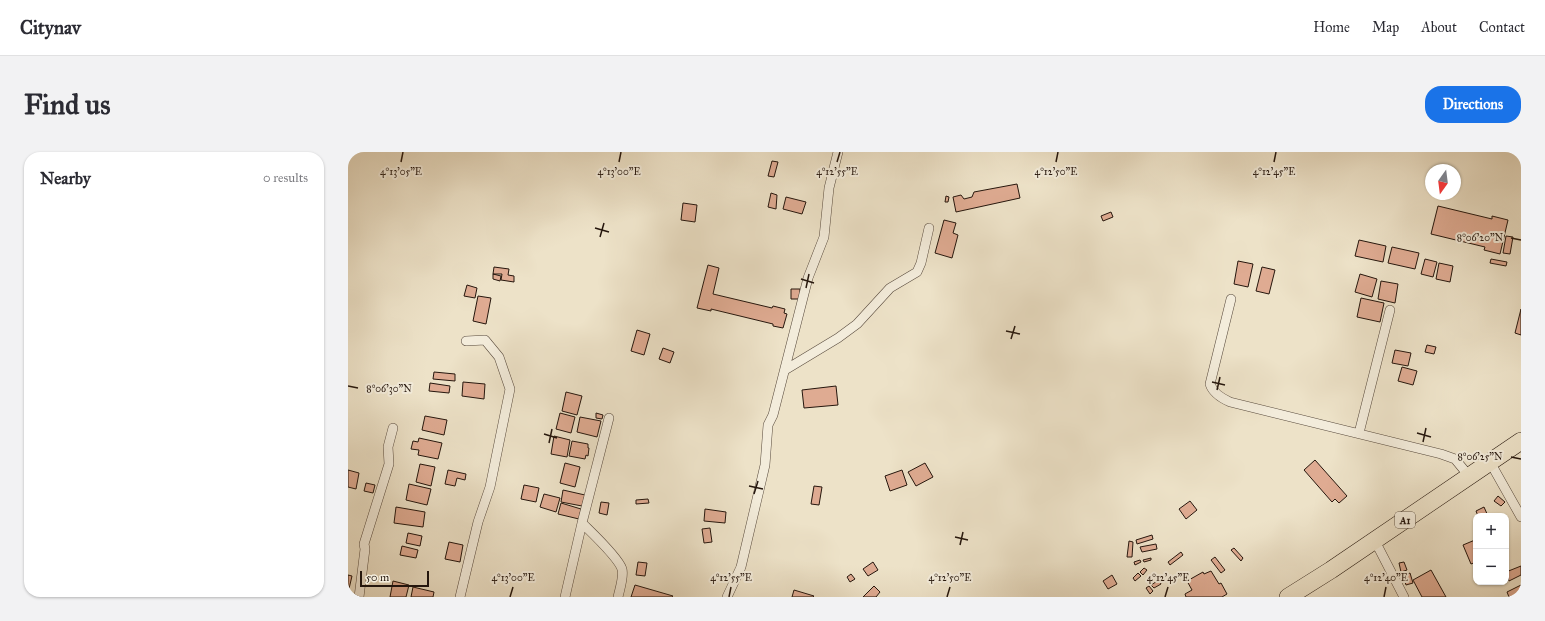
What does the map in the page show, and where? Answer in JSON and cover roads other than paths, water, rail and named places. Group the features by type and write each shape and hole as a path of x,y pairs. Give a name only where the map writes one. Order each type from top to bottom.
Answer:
{"highway":[{"name":"A1","path":"1288,597 1331,570 1374,539 1421,510 1521,441"}],"street":[{"path":"728,597 741,568 765,465 768,425 773,415 808,278 824,237 829,188 838,152"},
{"path":"785,370 838,338 857,324 890,288 917,272 921,263 929,228"},
{"path":"1231,299 1210,384 1216,394 1230,402 1450,456 1455,459 1469,476"},
{"path":"1359,434 1390,310"},
{"path":"460,597 478,522 490,487 510,389 500,357 485,340 466,341"},
{"path":"565,597 609,418"},
{"path":"359,597 365,549 364,544 389,464 388,447 393,428"},
{"path":"1490,462 1521,517"},
{"path":"582,523 618,562 622,570 618,597"},
{"path":"1374,539 1404,597"}]}
